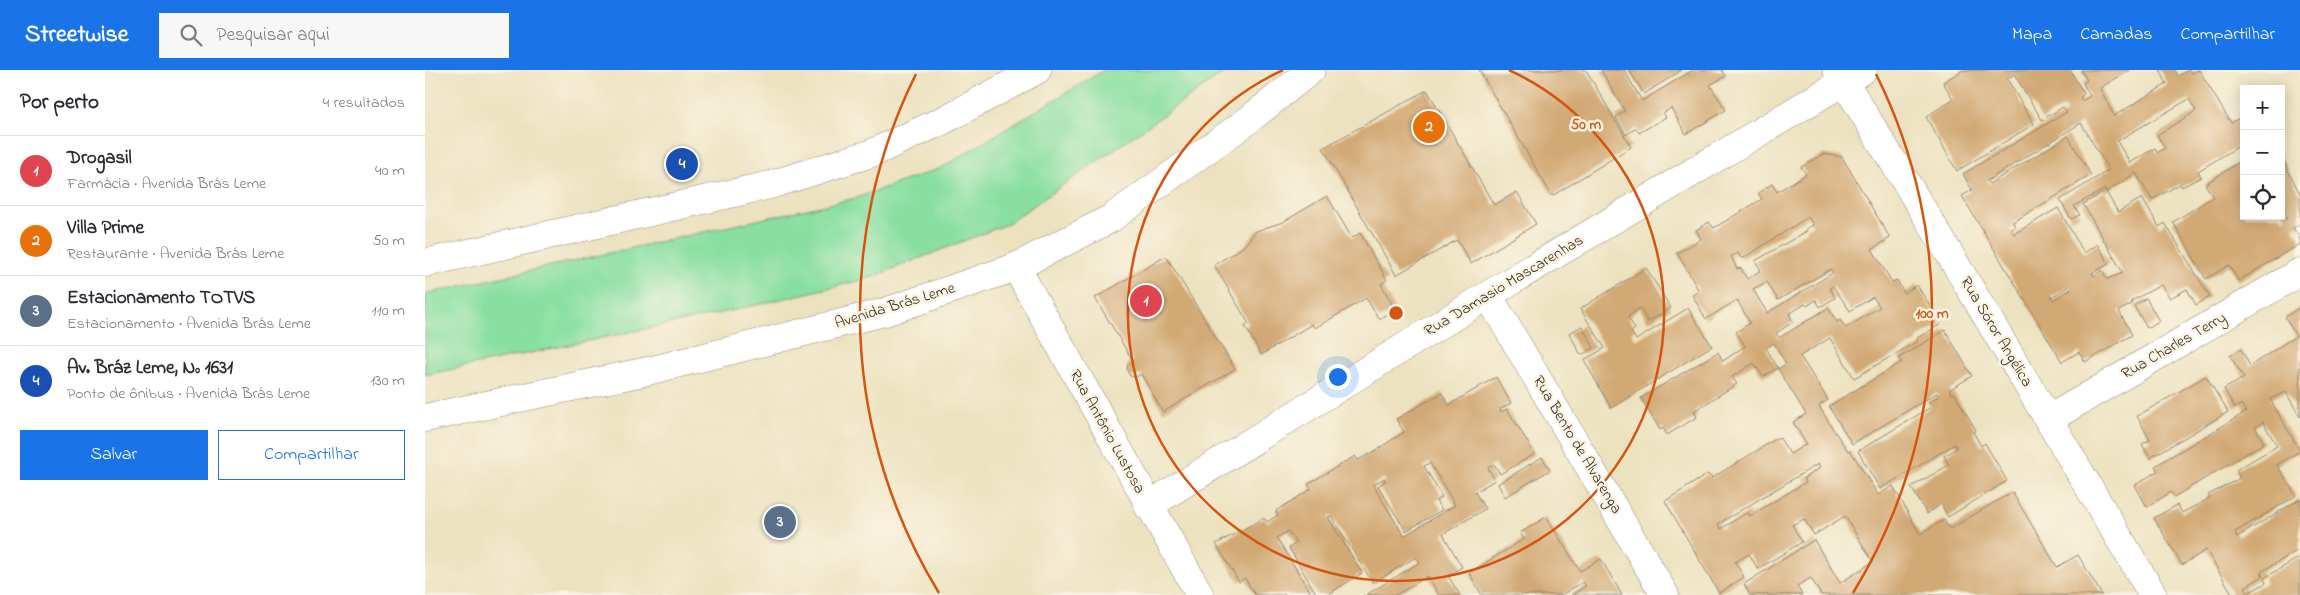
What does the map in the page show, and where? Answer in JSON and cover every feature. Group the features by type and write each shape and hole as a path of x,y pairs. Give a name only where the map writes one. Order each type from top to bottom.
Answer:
{"street":[{"path":"425,263 770,185 872,153 944,120 1037,70"},
{"name":"Avenida Brás Leme","path":"425,418 648,371 885,312 1016,267 1110,220 1246,122 1311,70"},
{"name":"Rua Damasio Mascarenhas","path":"1148,506 1848,74"},
{"name":"Rua Sóror Angélica","path":"1848,74 2153,595"},
{"name":"Rua Antônio Lustosa","path":"1016,267 1148,506 1200,595"},
{"name":"Rua Charles Terry","path":"2049,420 2300,272"},
{"name":"Rua Bento de Alvarenga","path":"1488,295 1665,595"}],"green space":[{"path":"1104,70 1228,70 1007,224 867,279 717,314 425,375 425,294 856,198 941,168"}],"building":[{"path":"1479,70 1586,70 1631,147 1552,196"},
{"path":"1601,70 1624,70 1642,101 1693,70 1722,70 1726,76 1710,85 1726,110 1686,134 1671,108 1663,113 1666,117 1639,133 1636,128 1626,135 1616,117 1625,111"},
{"path":"1629,70 1682,70 1644,94"},
{"path":"1963,70 2070,70 2084,94 2080,97 2082,101 2090,96 2083,83 2087,80 2081,70 2130,70 2100,88 2114,116 2167,84 2160,70 2175,70 2178,76 2189,70 2191,73 2199,70 2231,123 2240,117 2240,145 2198,171 2201,177 2182,187 2180,184 2152,200 2136,173 2106,192 2118,212 2142,198 2159,227 2165,223 2210,297 2196,305 2187,289 2170,298 2161,285 2131,301 2132,304 2119,311 2132,335 2085,362 2079,352 2062,362 1962,196 1972,190 1963,174 2067,112 2063,107 2042,120 2014,74 2007,79 2034,124 1957,171 1926,117 1953,99 1943,82","holes":["2189,99 2196,111 2157,135 2165,148 2157,153 2155,148 2130,163 2117,141","2081,123 2109,170 2060,200 2071,219 2080,215 2074,206 2105,189 2106,191 2083,204 2123,273 2107,279 2102,270 2094,276 2092,273 2109,264 2097,244 2084,253 2058,208 2014,234 2010,229 2015,227 2013,222 2091,175 2068,136 1989,184 1987,181","2069,287 2071,289 2053,300 2051,297"]},
{"path":"1427,90 1494,205 1517,192 1536,224 1471,264 1457,240 1396,275 1323,148"},
{"path":"1823,154 1842,157 1890,238 1872,249 1892,282 1897,280 1904,293 1917,285 1941,324 1917,338 1918,341 1854,378 1830,338 1800,356 1828,400 1819,406 1848,451 1850,450 1878,495 1893,486 1920,534 1944,520 1950,529 2012,492 2057,567 2078,555 2102,595 1821,595 1811,578 1797,586 1802,595 1750,595 1744,584 1814,540 1840,583 1873,562 1845,516 1814,535 1804,519 1792,525 1802,542 1758,569 1749,554 1735,562 1744,577 1719,593 1665,501 1708,474 1712,478 1779,437 1790,454 1806,444 1793,422 1806,414 1778,369 1786,364 1774,343 1766,348 1778,368 1763,377 1754,363 1732,377 1737,384 1694,411 1697,417 1667,435 1663,428 1660,430 1641,398 1718,352 1723,361 1745,346 1736,332 1750,323 1737,300 1706,319 1692,295 1699,291 1677,253 1701,239 1696,230 1709,222 1714,228 1762,199 1758,193 1772,184 1777,192 1806,174 1801,167","holes":["1808,217 1813,225 1806,229 1807,231 1755,261 1761,270 1747,279 1741,268 1737,269 1731,256 1738,253 1742,259","1831,269 1833,273 1767,313 1753,289 1767,282 1778,300","1833,286 1850,311 1873,297 1880,307 1846,328 1840,320 1837,322 1828,308 1779,338 1776,333 1793,322 1789,314 1805,304 1807,306 1816,300 1820,307 1835,298 1830,288","1818,464 1820,468 1804,478 1806,482 1750,516 1748,512 1721,529 1718,524"]},
{"path":"2240,162 2240,220 2285,220 2287,218 2285,215 2285,164 2300,194 2300,224 2293,228 2300,239 2300,244 2238,281 2229,265 2206,279 2173,222 2213,197 2205,184"},
{"path":"1327,196 1352,238 1360,233 1387,280 1381,284 1395,309 1379,319 1366,298 1315,328 1312,324 1261,355 1245,326 1249,324 1214,265 1243,247 1256,231 1283,222"},
{"path":"1166,256 1235,369 1163,412 1141,374 1136,377 1130,376 1127,370 1128,364 1133,361 1095,298"},
{"path":"1646,268 1671,308 1648,322 1640,308 1628,317 1635,329 1631,332 1636,340 1688,308 1712,346 1611,408 1584,360 1605,348 1580,309"},
{"path":"2146,298 2159,321 2147,328 2134,306"},
{"path":"2300,307 2300,417 2286,392 2270,399 2300,451 2277,465 2296,496 2235,532 2237,537 2300,499 2300,549 2261,572 2263,576 2245,587 2248,593 2266,583 2264,578 2300,557 2300,595 2233,595 2206,550 2182,565 2154,518 2177,505 2182,513 2210,498 2208,495 2240,478 2236,470 2277,446 2263,422 2255,427 2264,443 2174,497 2171,492 2147,507 2135,485 2158,471 2155,466 2246,412 2241,404 2235,408 2224,389 2244,378 2230,356 2241,349 2250,366 2296,336 2285,317"},
{"path":"1582,326 1594,348 1581,355 1569,333"},
{"path":"1945,330 1972,376 1949,390 1952,394 1954,393 1976,430 1973,432 1981,446 1985,443 2007,481 1948,517 1941,504 1927,514 1911,487 1949,465 1944,456 1957,448 1955,444 1880,489 1858,451 1931,407 1928,402 1939,396 1937,393 1852,444 1829,406 1902,362 1899,358"},
{"path":"2206,376 2228,412 2150,458 2142,444 2150,440 2137,416"},
{"path":"1496,377 1511,403 1500,409 1501,412 1507,409 1535,454 1500,474 1494,464 1488,468 1495,480 1475,492 1485,509 1443,534 1462,567 1448,576 1460,595 1439,595 1428,576 1396,595 1366,595 1420,562 1416,557 1373,583 1331,516 1328,517 1362,573 1327,595 1317,595 1289,548 1296,543 1288,531 1277,538 1312,595 1255,595 1245,578 1239,582 1216,544 1264,518 1267,522 1278,515 1276,511 1311,489 1308,484 1355,456 1358,460 1370,454 1404,432 1396,419 1442,393 1449,405","holes":["1430,463 1455,505 1404,536 1373,485 1384,478 1385,481 1378,486 1406,531 1442,510 1436,501 1442,497 1424,466"]},
{"path":"1542,457 1550,470 1505,497 1498,484"},
{"path":"1546,517 1580,571 1601,559 1622,595 1571,595 1586,586 1583,582 1561,595 1482,595 1469,573 1524,539 1520,533"}],"place":[{"name":"Villa Prime","path":"1429,127"},
{"name":"Av. Bráz Leme, Nº 1631","path":"682,164"},
{"name":"Drogasil","path":"1146,301"},
{"name":"Estacionamento TOTVS","path":"780,522"}]}
